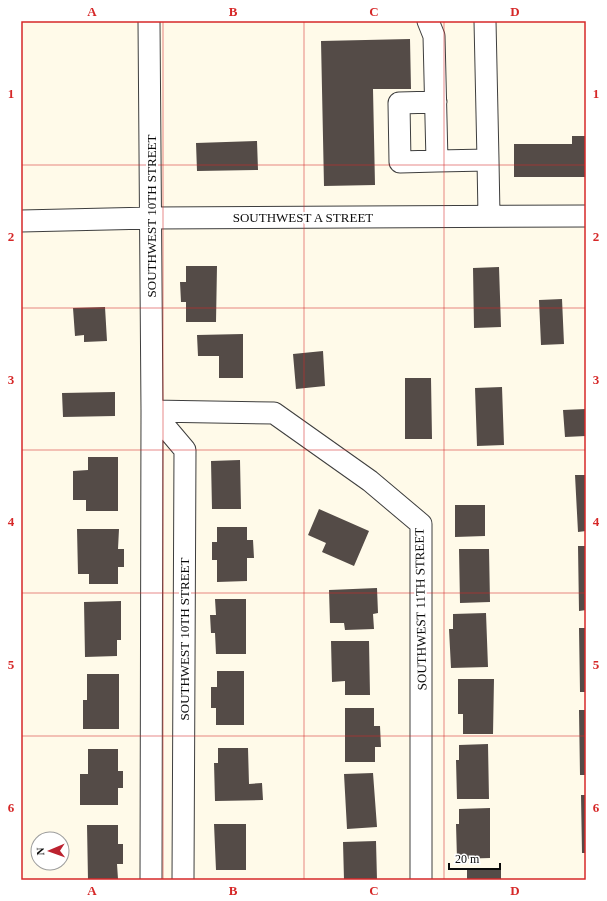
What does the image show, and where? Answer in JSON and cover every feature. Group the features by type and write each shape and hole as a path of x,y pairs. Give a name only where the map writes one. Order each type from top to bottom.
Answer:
{"street":[{"name":"SOUTHWEST 10TH STREET","path":"149,21 152,411 151,880"},
{"path":"428,21 434,36 437,161"},
{"path":"485,21 489,216"},
{"path":"436,102 399,103 400,162 488,160"},
{"name":"SOUTHWEST A STREET","path":"21,221 151,218 586,216"},
{"name":"SOUTHWEST 10TH STREET","path":"152,411 185,450 183,880"},
{"name":"SOUTHWEST 11TH STREET","path":"152,411 274,413 370,481 421,524 421,880"},
{"path":"152,695 184,695"}],"building":[{"path":"410,39 411,89 373,89 375,185 324,186 321,41"},
{"path":"572,136 586,136 586,177 514,177 514,144 572,144"},
{"path":"257,141 258,170 197,171 196,143"},
{"path":"186,266 217,266 216,322 186,322 186,302 181,302 180,282 186,282"},
{"path":"499,267 501,327 474,328 473,268"},
{"path":"562,299 564,344 541,345 539,300"},
{"path":"105,307 107,341 84,342 84,335 75,336 73,308"},
{"path":"243,334 243,378 219,378 219,356 198,356 197,335"},
{"path":"323,351 325,386 296,389 293,354"},
{"path":"405,378 431,378 432,439 405,439"},
{"path":"502,387 504,445 477,446 475,388"},
{"path":"115,392 115,416 63,417 62,393"},
{"path":"586,409 586,436 565,437 563,410"},
{"path":"88,457 118,457 118,511 86,511 86,500 73,500 73,471 88,470"},
{"path":"240,460 241,509 212,509 211,461"},
{"path":"575,475 586,475 586,531 578,532"},
{"path":"455,505 485,505 485,536 455,537"},
{"path":"319,509 369,531 354,566 322,552 326,543 308,535"},
{"path":"217,527 247,527 247,540 253,540 254,558 247,558 247,581 217,582 217,560 212,560 212,542 217,542"},
{"path":"77,529 119,529 118,549 124,549 124,567 118,567 118,584 89,584 89,574 78,574"},
{"path":"578,546 586,546 586,610 579,611"},
{"path":"459,549 489,549 490,602 460,603"},
{"path":"377,588 378,613 373,614 374,629 345,630 344,623 330,623 329,590"},
{"path":"215,599 246,599 246,654 216,654 215,633 211,633 210,615 216,615"},
{"path":"121,601 121,640 117,640 117,656 85,657 84,602"},
{"path":"486,613 488,667 451,668 449,629 453,629 453,614"},
{"path":"579,628 586,628 586,692 580,692"},
{"path":"331,641 369,641 370,695 345,695 345,681 332,682"},
{"path":"217,671 244,671 244,725 216,725 216,708 211,708 211,687 217,687"},
{"path":"87,674 119,674 119,729 83,729 83,700 87,700"},
{"path":"458,679 494,679 493,734 463,734 463,714 458,714"},
{"path":"345,708 374,708 374,726 380,726 381,747 375,747 375,762 345,762"},
{"path":"579,710 586,710 586,775 580,775"},
{"path":"488,744 489,799 457,799 456,760 459,760 459,745"},
{"path":"218,748 248,748 249,784 262,783 263,800 215,801 214,763 218,763"},
{"path":"88,749 118,749 118,771 123,771 123,788 118,788 118,805 80,805 80,774 88,774"},
{"path":"373,773 377,827 347,829 344,774"},
{"path":"581,795 586,795 586,853 582,853"},
{"path":"490,808 490,858 457,859 456,824 459,824 459,809"},
{"path":"214,824 246,824 246,870 216,870"},
{"path":"87,825 118,825 118,844 123,844 123,864 117,864 118,879 88,880"},
{"path":"376,841 377,880 344,880 343,842"},
{"path":"467,870 501,870 501,880 467,880"}]}
